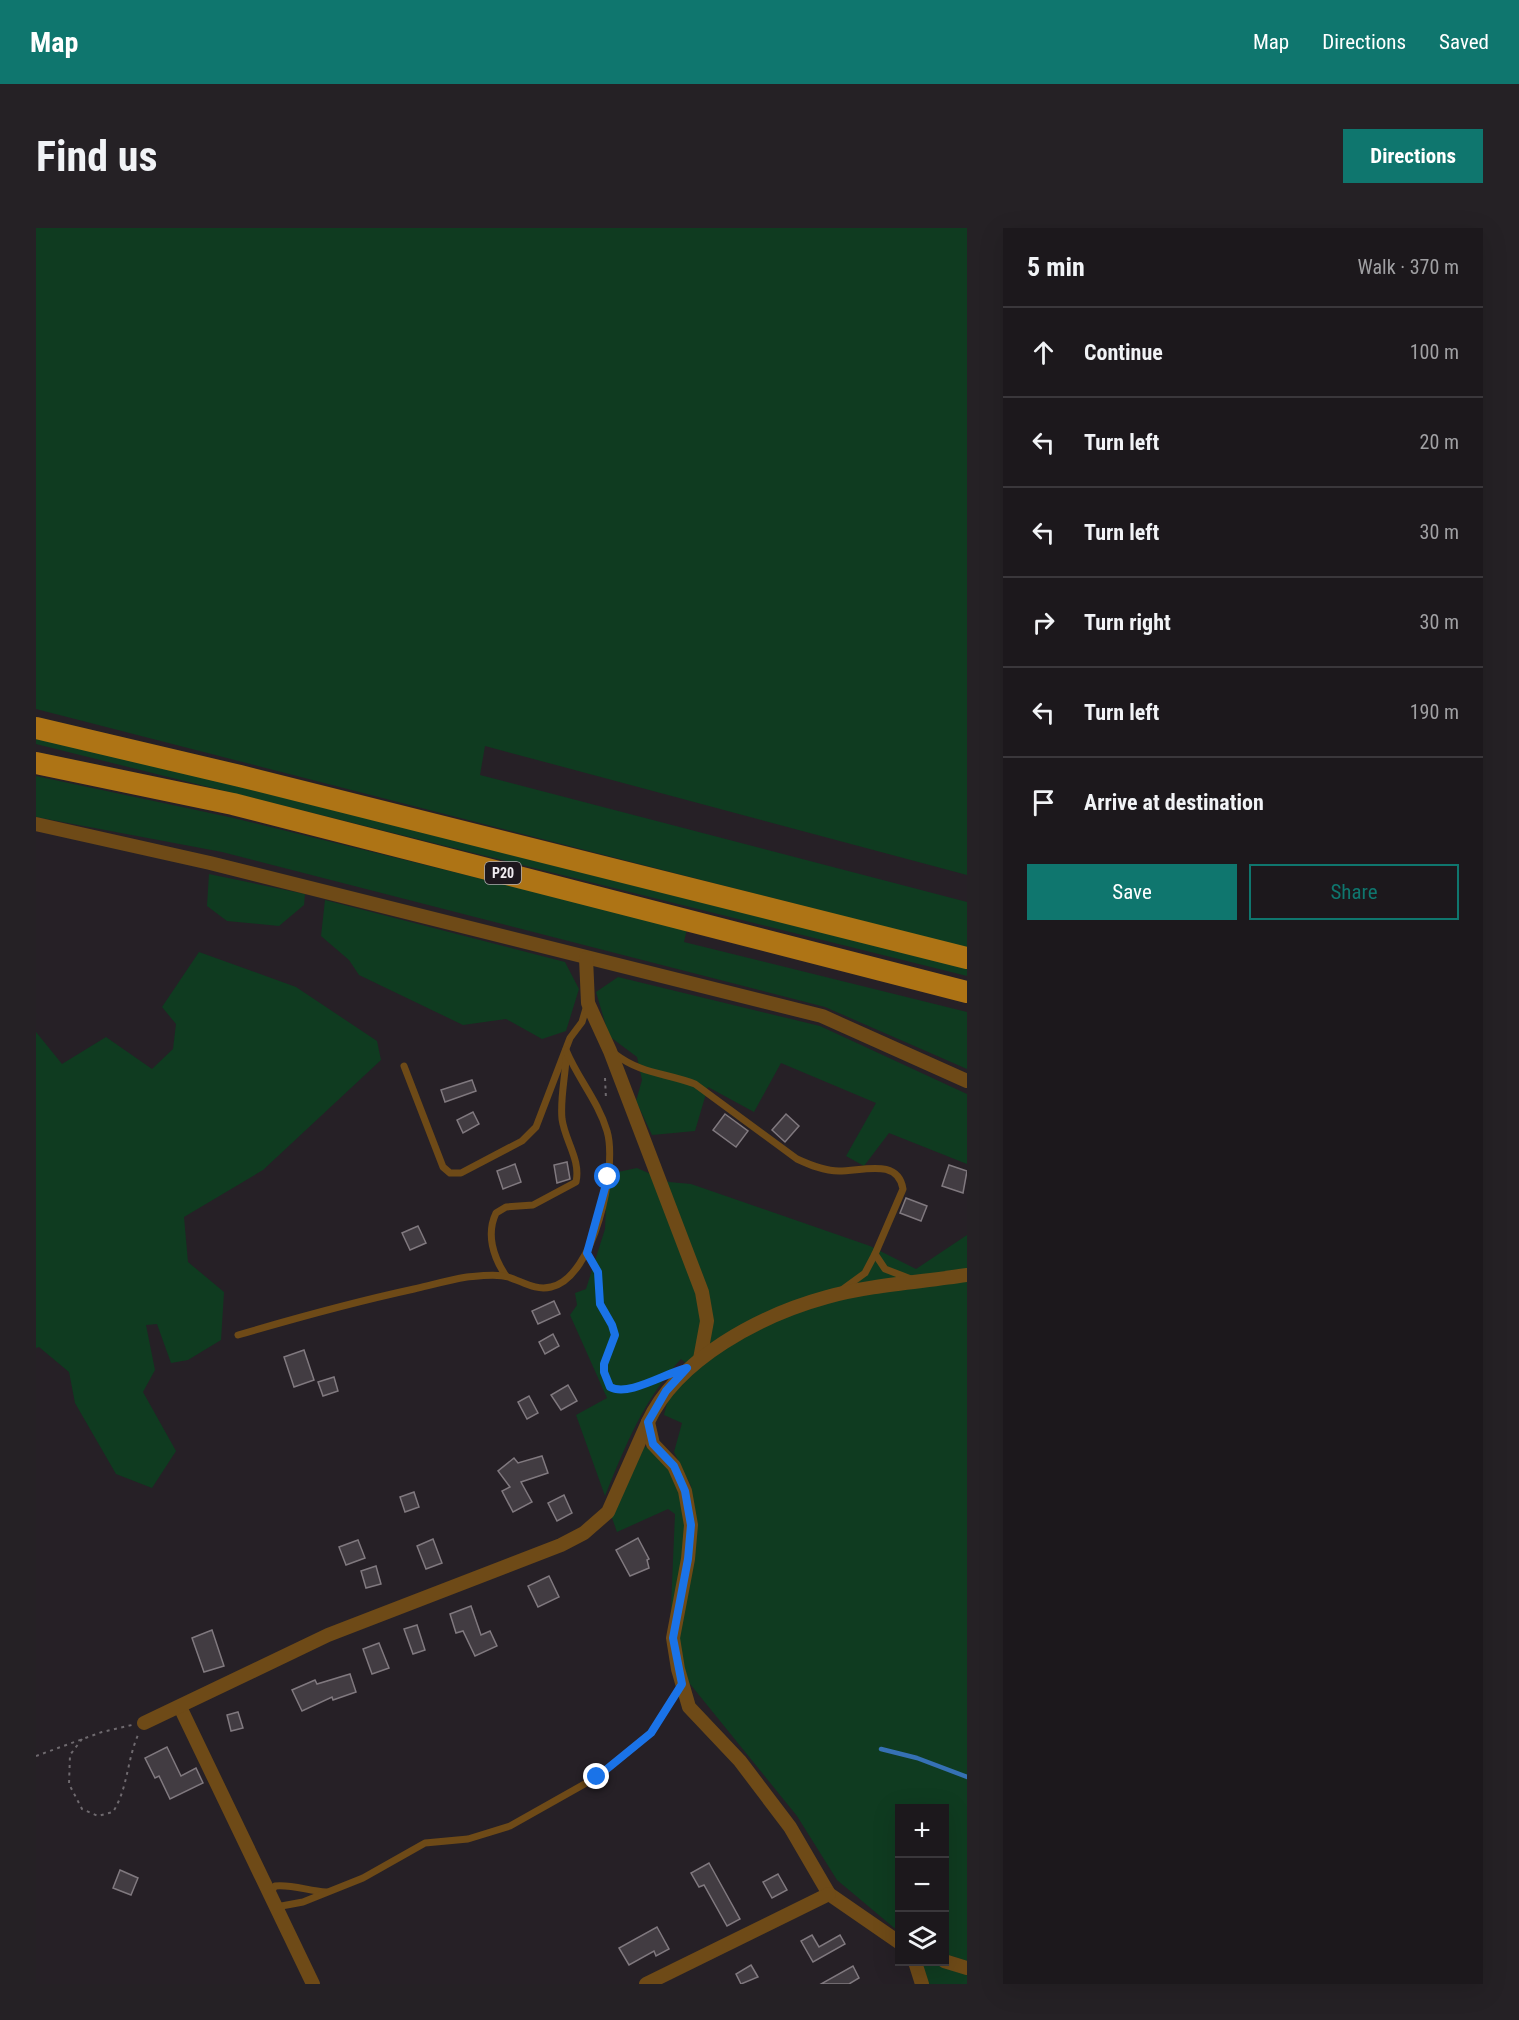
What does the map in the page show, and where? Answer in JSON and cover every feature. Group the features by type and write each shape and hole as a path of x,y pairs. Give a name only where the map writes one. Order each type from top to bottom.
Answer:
{"main road":[{"name":"Р20","path":"36,729 240,776 967,958"},
{"name":"Р20","path":"36,763 233,804 967,992"}],"street":[{"path":"36,824 210,863 822,1016 967,1081"},
{"path":"586,958 588,1003 610,1051 702,1292 707,1321 700,1359"},
{"path":"144,1723 328,1635 561,1545 584,1533 608,1512 648,1422 666,1391 687,1368 765,1320 827,1297 967,1275"},
{"path":"648,1422 653,1444 674,1466 685,1491 691,1525 688,1559 673,1638 689,1707 740,1761 783,1817 829,1894 895,1940"},
{"path":"180,1707 313,1984"},
{"path":"646,1984 829,1894"},
{"path":"949,1962 967,1968"},
{"path":"916,1966 922,1984"}],"lane":[{"path":"404,1066 443,1167 450,1173 461,1173 522,1141 536,1127 570,1038 582,1022 588,1003"},
{"path":"238,1335 351,1302 466,1278 506,1276 528,1286 549,1288 564,1283 578,1270 587,1253 606,1186 610,1151 607,1132 596,1102 575,1071 566,1050"},
{"path":"506,1276 499,1266 490,1233 496,1213 506,1207 533,1205 576,1182 578,1174 573,1152 564,1134 562,1115 566,1050"},
{"path":"610,1051 629,1065 644,1072 678,1078 695,1084 797,1159 810,1166 837,1171 880,1168 894,1171 901,1178 903,1190 865,1272 850,1285 827,1297"},
{"path":"875,1254 885,1269 898,1276 922,1282"},
{"path":"276,1907 303,1902 363,1878 425,1844 468,1839 510,1826 597,1777 651,1733 682,1684"},
{"path":"270,1894 275,1886 285,1885 304,1891 328,1892"}],"path":[{"path":"606,1101 605,1080 610,1051"},
{"path":"587,1253 598,1272 600,1304 615,1335 604,1364 604,1372 610,1387 626,1391 687,1368"},
{"path":"82,1739 70,1755 69,1784 82,1809 98,1816 113,1812 123,1796 133,1748 144,1723"},
{"path":"36,1756 82,1739 144,1723"}],"green space":[{"path":"36,228 967,228 967,875 485,746 480,775 967,902 967,948 36,709"},
{"path":"36,734 967,965 967,976 36,744"},
{"path":"36,776 229,817 687,929 684,942 967,1012 967,1069 825,1007 222,852 36,817"},
{"path":"209,874 305,894 304,905 279,926 227,921 207,906"},
{"path":"325,900 565,962 579,989 566,1031 542,1039 506,1019 463,1025 359,975 349,960 321,936"},
{"path":"199,952 296,987 377,1041 381,1060 263,1170 184,1217 188,1262 224,1292 221,1340 188,1360 171,1363 157,1324 146,1325 155,1370 143,1392 176,1451 152,1488 116,1474 75,1403 69,1372 39,1347 36,1348 36,1032 62,1064 106,1037 152,1069 173,1049 176,1024 162,1007"},
{"path":"618,977 820,1026 967,1094 967,1164 889,1133 864,1166 846,1156 876,1103 781,1063 754,1112 708,1087 695,1131 652,1135 636,1101 642,1080 637,1057 609,1036 596,992"},
{"path":"637,1168 669,1182 691,1184 870,1246 916,1269 967,1235 967,1961 949,1955 949,1804 895,1804 895,1929 837,1880 797,1816 686,1679 677,1639 695,1524 691,1486 674,1452 682,1423 664,1415 669,1394 693,1369 681,1359 656,1390 628,1441 605,1496 576,1415 607,1398 570,1315 577,1305 575,1293 586,1289 605,1229 606,1204 613,1173"},
{"path":"641,1446 650,1448 671,1473 680,1491 685,1510 685,1550 670,1630 675,1514 668,1509 617,1532 611,1515"},
{"path":"921,1966 946,1966 967,1973 967,1984 926,1984"}],"building":[{"path":"472,1080 476,1091 445,1102 441,1090"},
{"path":"473,1112 479,1124 463,1133 457,1120"},
{"path":"725,1114 748,1131 736,1147 713,1130"},
{"path":"786,1114 799,1126 785,1142 772,1130"},
{"path":"567,1162 570,1179 557,1183 554,1165"},
{"path":"515,1164 521,1182 503,1189 497,1171"},
{"path":"949,1165 967,1171 963,1193 942,1186"},
{"path":"906,1198 927,1206 921,1221 900,1213"},
{"path":"418,1226 426,1243 410,1250 402,1233"},
{"path":"554,1301 560,1314 538,1324 532,1311"},
{"path":"553,1334 559,1346 545,1354 539,1342"},
{"path":"304,1350 314,1380 294,1387 284,1357"},
{"path":"334,1377 338,1391 323,1396 318,1382"},
{"path":"568,1385 577,1401 561,1410 551,1395"},
{"path":"529,1396 538,1413 527,1419 518,1402"},
{"path":"542,1456 548,1473 521,1482 532,1502 513,1512 502,1491 510,1487 498,1471 514,1458 518,1463"},
{"path":"414,1492 419,1507 405,1512 400,1497"},
{"path":"564,1495 572,1513 557,1521 548,1503"},
{"path":"638,1538 649,1559 647,1560 649,1568 630,1576 616,1550"},
{"path":"433,1539 442,1563 426,1569 417,1546"},
{"path":"358,1540 365,1558 346,1565 339,1547"},
{"path":"376,1566 381,1584 366,1588 361,1571"},
{"path":"549,1576 559,1597 538,1607 528,1586"},
{"path":"471,1606 481,1635 490,1631 497,1646 475,1656 463,1631 456,1633 450,1614"},
{"path":"417,1625 425,1650 413,1654 404,1629"},
{"path":"212,1630 224,1666 204,1672 192,1638"},
{"path":"379,1643 389,1668 372,1674 363,1649"},
{"path":"350,1674 356,1692 333,1700 332,1697 302,1711 292,1690 315,1680 317,1684"},
{"path":"238,1712 243,1728 231,1731 227,1715"},
{"path":"167,1747 181,1776 196,1768 203,1783 170,1799 159,1776 155,1778 145,1758"},
{"path":"709,1863 740,1919 727,1926 704,1885 699,1887 691,1873"},
{"path":"120,1870 138,1878 131,1895 113,1888"},
{"path":"778,1874 787,1890 772,1898 763,1882"},
{"path":"657,1927 669,1949 656,1956 654,1951 629,1965 619,1948"},
{"path":"812,1935 819,1947 840,1935 845,1944 813,1962 801,1941"},
{"path":"751,1965 758,1977 741,1984 736,1974"},
{"path":"853,1966 859,1978 849,1984 821,1984"}],"waterway":[{"path":"881,1749 917,1758 967,1777"}],"route":[{"path":"597,1777 651,1733 682,1684 673,1638 688,1559 691,1525 685,1491 674,1466 653,1444 648,1422 655,1406 687,1368 626,1391 617,1391 610,1387 604,1372 604,1364 615,1335 600,1304 598,1272 587,1253 600,1214 608,1177"}]}
